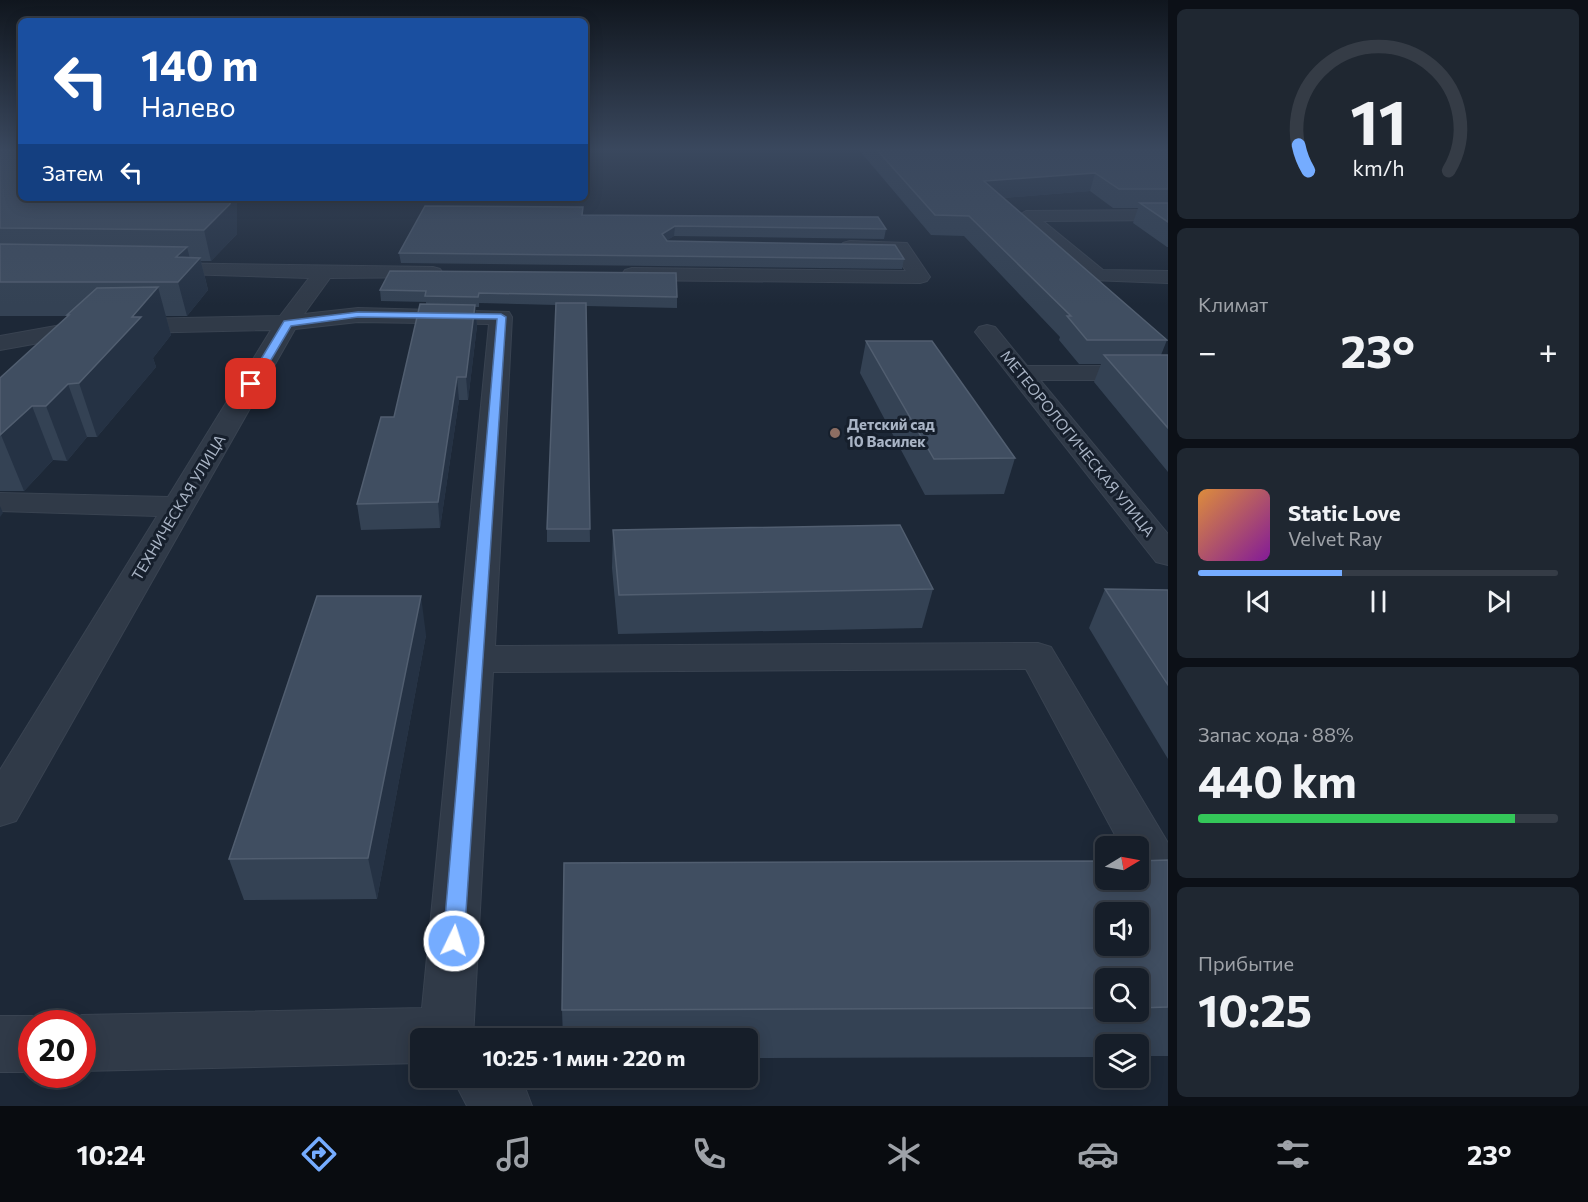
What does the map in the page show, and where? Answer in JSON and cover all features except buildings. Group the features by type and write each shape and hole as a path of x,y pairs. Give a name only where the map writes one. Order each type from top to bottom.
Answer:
{"street":[{"path":"1168,215 1026,216 1098,276 1168,277"},
{"path":"610,274 920,277 900,247 829,246"},
{"path":"132,269 455,273"},
{"name":"ТЕХНИЧЕСКАЯ УЛИЦА","path":"0,808 287,323 324,272"},
{"path":"0,343 90,327 287,323 358,315 501,317 475,658 460,1028"},
{"path":"57,357 90,327"},
{"name":"МЕТЕОРОЛОГИЧЕСКАЯ УЛИЦА","path":"987,332 1155,522 1168,555"},
{"path":"1021,373 1168,373"},
{"path":"0,502 178,507"},
{"path":"475,658 1038,656 1168,887"},
{"path":"96,1042 410,1049"},
{"path":"0,1044 18,1044"},
{"path":"489,1088 503,1106"}],"place":[{"name":"Детский сад 10 Василек","path":"835,433"}],"route":[{"path":"251,384 287,323 358,315 501,317 454,941"}]}
